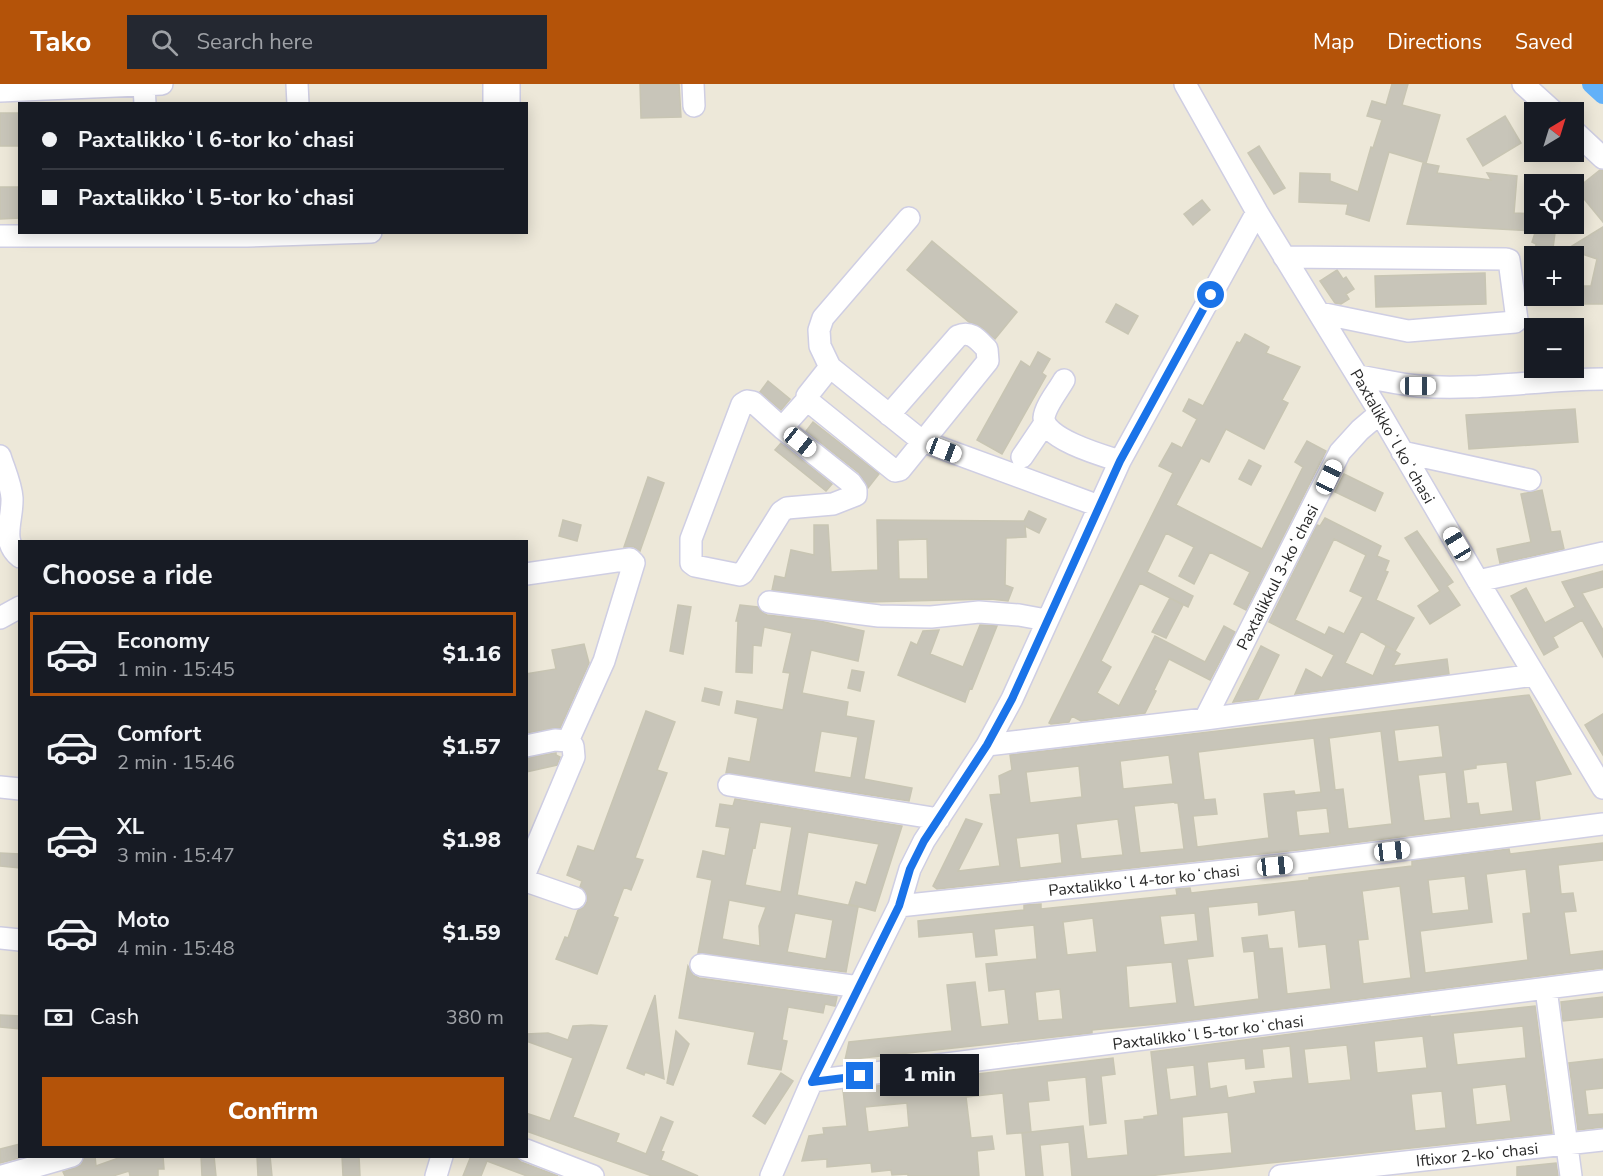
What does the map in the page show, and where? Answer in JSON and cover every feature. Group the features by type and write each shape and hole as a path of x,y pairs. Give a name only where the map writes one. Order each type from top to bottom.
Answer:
{"street":[{"path":"0,91 51,86 162,84"},
{"path":"297,84 298,102"},
{"path":"494,84 494,102"},
{"path":"509,84 509,102"},
{"path":"693,84 694,106"},
{"name":"Paxtalikkoʻl koʻchasi","path":"1185,84 1284,258 1358,376 1603,788"},
{"path":"1523,84 1543,102"},
{"path":"144,85 145,102"},
{"path":"1584,140 1603,158"},
{"path":"771,1176 812,1082 899,906 910,869 924,841 987,745 1012,699 1120,461 1257,212"},
{"path":"909,218 823,318 819,330 820,346 830,367 922,441 1099,506"},
{"path":"0,236 309,234"},
{"path":"1284,258 1506,259 1509,260 1517,320 1408,331 1320,313"},
{"path":"807,400 895,471 900,470 988,361 987,349 974,336 964,333 958,336 889,415"},
{"path":"783,428 807,400 807,396 830,367"},
{"path":"1358,376 1418,386 1495,385 1603,379"},
{"path":"1064,380 1044,416 1045,423 1058,437 1089,451 1120,461"},
{"path":"747,401 753,402 783,428 851,483 856,490 856,495 833,504 787,508 781,512 740,575 695,566 691,563 692,539 742,404 747,401"},
{"name":"Paxtalikkul 3-koʻchasi","path":"1205,720 1340,452 1380,413"},
{"path":"1022,457 1045,423"},
{"path":"1402,452 1530,480"},
{"path":"0,456 12,495 12,511 3,531 7,546 18,555"},
{"path":"1479,581 1603,553"},
{"path":"528,574 630,560 634,563 604,661 568,741"},
{"path":"769,602 879,616 932,617 979,612 1046,620"},
{"path":"0,618 18,607"},
{"path":"987,745 1205,720 1535,675"},
{"path":"528,746 555,740 568,741 573,746 574,756 528,866"},
{"path":"729,785 939,819"},
{"path":"0,787 18,789"},
{"name":"Paxtalikkoʻl 4-tor koʻchasi","path":"899,906 1299,863 1603,824"},
{"path":"528,882 575,898"},
{"path":"0,938 18,940"},
{"path":"701,965 859,987"},
{"name":"Paxtalikkoʻl 5-tor koʻchasi","path":"812,1082 1603,981"},
{"path":"1546,989 1571,1176"},
{"name":"Iftixor 2-koʻchasi","path":"1280,1176 1603,1140"},
{"path":"528,1151 593,1176"},
{"path":"2,1176 65,1158"},
{"path":"436,1176 441,1158"}],"building":[{"path":"640,84 679,84 681,117 641,118"},
{"path":"1392,84 1408,84 1402,105 1440,115 1426,163 1389,152 1369,221 1346,214 1348,204 1299,202 1300,173 1330,174 1330,181 1358,192 1371,147 1373,148 1382,120 1367,116 1372,101 1386,105"},
{"path":"0,113 18,113 18,146 0,146"},
{"path":"1505,116 1521,143 1483,166 1467,139"},
{"path":"1259,146 1285,188 1274,194 1248,153"},
{"path":"1423,163 1439,166 1437,173 1491,180 1487,173 1517,176 1514,213 1524,214 1524,230 1407,224"},
{"path":"1603,170 1603,222 1584,199 1584,183"},
{"path":"0,187 18,187 18,218 0,219"},
{"path":"1202,200 1210,210 1193,225 1184,214"},
{"path":"1603,227 1603,304 1584,304 1584,286 1591,286 1597,259 1584,255 1584,246 1572,246"},
{"path":"1535,234 1555,234 1553,246 1536,246 1532,242"},
{"path":"932,241 1017,312 995,339 981,327 969,322 907,270"},
{"path":"1337,270 1343,279 1346,277 1354,289 1346,294 1349,299 1341,304 1335,303 1320,281"},
{"path":"1485,273 1486,304 1376,307 1375,276"},
{"path":"1116,304 1138,316 1128,334 1106,322"},
{"path":"1245,334 1269,347 1266,353 1300,367 1282,400 1288,403 1264,449 1226,429 1209,462 1201,458 1176,505 1262,549 1303,467 1295,462 1307,441 1326,451 1246,610 1234,604 1250,572 1210,552 1194,584 1179,576 1194,547 1166,533 1147,572 1193,596 1188,607 1140,583 1101,661 1111,667 1097,693 1119,706 1155,636 1205,662 1224,626 1235,632 1210,680 1169,659 1145,713 1081,721 1072,716 1069,722 1049,723 1173,473 1159,466 1172,443 1182,448 1197,419 1183,411 1189,399 1203,406 1237,342 1240,343"},
{"path":"1038,352 1050,359 1042,373 1046,376 1002,454 977,440 1021,361 1030,367"},
{"path":"768,381 790,399 781,410 760,392"},
{"path":"1575,409 1578,442 1469,449 1466,415"},
{"path":"813,422 879,474 868,488 859,473 806,431"},
{"path":"781,443 832,484 826,491 775,450"},
{"path":"1249,460 1261,466 1251,485 1239,479"},
{"path":"1344,474 1383,493 1375,511 1335,492"},
{"path":"648,477 664,483 640,551 634,547 624,547"},
{"path":"1542,490 1551,532 1560,531 1564,549 1500,563 1497,549 1531,542 1521,494"},
{"path":"1029,511 1046,519 1039,533 1025,526 1026,537 1006,538 1005,585 1013,588 1008,601 991,599 866,602 772,590 775,576 785,578 791,550 814,555 814,525 828,525 831,572 878,570 877,520 1024,521","holes":["927,539 928,579 899,579 898,540"]},
{"path":"1325,518 1381,546 1377,556 1389,561 1385,571 1388,572 1376,600 1414,618 1395,651 1400,654 1393,666 1447,659 1449,674 1295,694 1306,669 1322,678 1334,655 1269,622 1317,525 1320,526","holes":["1334,539 1366,555 1350,591 1363,597 1344,634 1329,627 1325,635 1295,620","1361,631 1394,650 1386,646 1373,676 1345,663"]},
{"path":"563,520 581,525 577,541 559,536"},
{"path":"1417,531 1453,582 1447,586 1460,605 1430,624 1418,606 1440,591 1405,538"},
{"path":"1603,571 1603,587 1582,593 1603,630 1603,657 1582,620 1553,637 1558,647 1544,655 1511,596 1526,588 1545,623 1575,607 1562,582"},
{"path":"1170,598 1183,605 1166,638 1152,632"},
{"path":"678,605 691,607 683,654 670,651"},
{"path":"740,605 758,607 767,615 820,621 864,631 858,661 811,650 802,693 848,702 846,716 874,721 864,779 912,788 909,801 726,773 729,758 750,762 758,718 735,713 737,701 783,710 790,673 783,672 792,633 764,627 761,646 753,645 752,673 736,672 738,621 736,621","holes":["821,731 858,737 851,778 814,772"]},
{"path":"980,625 997,626 965,702 898,675 911,642 917,645 923,631 939,630 930,654 963,667"},
{"path":"584,644 589,663 560,728 528,733 528,674 556,669 552,650"},
{"path":"1261,646 1279,655 1258,699 1233,702"},
{"path":"852,670 864,672 860,691 848,688"},
{"path":"705,688 722,692 719,705 702,701"},
{"path":"1529,695 1571,774 1535,781 1540,819 1298,850 937,889 933,886 966,819 982,824 958,871 1000,866 990,795 1001,794 999,776 1012,770 1010,755","holes":["1439,725 1443,757 1398,762 1394,730","1381,731 1392,824 1348,829 1343,789 1335,790 1329,738","1314,738 1321,792 1295,795 1294,791 1264,794 1269,838 1197,847 1193,816 1217,814 1215,799 1204,800 1198,752","1169,755 1173,784 1123,789 1120,761","1507,762 1513,811 1480,815 1478,803 1467,804 1463,770 1476,768 1476,765","1079,766 1082,797 1030,803 1026,772","1446,772 1451,818 1424,821 1418,775","1178,803 1184,849 1140,853 1134,806","1327,808 1330,833 1299,836 1296,811","1118,819 1123,855 1081,859 1076,824","1059,833 1062,863 1020,868 1016,838"]},
{"path":"646,711 675,722 657,770 667,773 635,858 643,860 631,890 624,887 613,916 618,918 597,974 556,959 565,937 568,938 578,910 587,902 587,895 580,887 582,881 567,875 578,846 594,851"},
{"path":"1603,714 1603,755 1585,725"},
{"path":"556,753 560,757 557,765 528,772 528,758"},
{"path":"735,799 902,826 875,911 849,904 856,882 866,885 879,844 808,832 797,895 858,907 846,972 698,953 712,880 697,877 703,851 725,856 730,828 716,826 720,804 733,806","holes":["760,822 792,827 781,892 745,885","729,900 766,907 759,926 760,946 722,939","795,913 833,920 826,959 787,952"]},
{"path":"1603,843 1603,860 1558,865 1561,894 1573,893 1576,911 1564,912 1570,955 1603,951 1603,968 1179,1022 1092,1030 1092,1033 845,1060 849,1042 952,1031 947,985 975,982 981,1027 1009,1024 1005,989 989,991 986,964 1037,959 1034,925 994,929 997,955 976,957 973,932 919,937 918,921 1024,910 1024,905 1041,904 1041,909 1177,895 1176,889 1190,888 1191,893 1309,880 1309,878 1412,866 1412,861 1509,849 1510,854","holes":["1526,869 1531,913 1523,914 1528,960 1425,973 1420,931 1492,922 1486,874","1465,876 1469,910 1432,914 1428,880","1400,886 1411,978 1363,984 1358,940 1368,939 1362,891","1258,902 1259,915 1295,910 1299,947 1326,944 1331,989 1287,994 1282,948 1269,949 1267,935 1242,938 1244,952 1254,951 1259,999 1194,1007 1187,959 1213,956 1208,907","1195,913 1198,941 1164,945 1160,916","1093,918 1097,952 1067,955 1063,922","1172,962 1177,1003 1129,1008 1126,966","1060,989 1063,1019 1038,1021 1035,992"]},
{"path":"0,853 18,854 18,868 0,866"},
{"path":"688,966 693,975 699,978 837,997 835,1006 825,1004 823,1013 788,1007 782,1040 787,1041 781,1070 748,1064 755,1032 679,1018"},
{"path":"655,995 664,1079 645,1072 644,1075 627,1068"},
{"path":"1603,997 1603,1017 1563,1021 1561,1002"},
{"path":"1535,1006 1552,1133 1148,1176 1072,1176 1069,1142 1040,1145 1043,1176 1026,1176 1022,1133 1083,1126 1087,1159 1128,1155 1125,1121 1158,1115 1151,1052","holes":["1523,1026 1526,1058 1457,1065 1453,1033","1423,1036 1427,1068 1377,1073 1374,1041","1347,1045 1351,1080 1308,1084 1304,1049","1290,1046 1293,1078 1254,1082 1256,1093 1228,1098 1226,1086 1210,1089 1207,1062 1245,1058 1246,1069 1264,1067 1262,1049","1194,1065 1197,1096 1170,1100 1166,1068","1506,1084 1511,1121 1476,1125 1472,1088","1442,1091 1446,1128 1415,1131 1411,1094","1228,1112 1232,1153 1184,1157 1182,1117"]},
{"path":"0,1015 18,1016 18,1029 0,1027"},
{"path":"573,1026 607,1026 573,1117 619,1134 616,1142 646,1154 661,1117 673,1122 661,1151 664,1152 661,1160 698,1176 652,1176 528,1132 528,1114 550,1121 573,1058 528,1042 528,1034 548,1033 568,1040"},
{"path":"676,1031 689,1044 673,1085 667,1083"},
{"path":"1113,1058 1115,1074 1101,1076 1106,1123 1090,1125 1086,1077 1047,1081 1049,1100 1028,1102 1031,1132 1007,1134 1003,1093 966,1097 971,1138 992,1136 994,1149 977,1151 979,1176 892,1175 891,1170 872,1172 871,1163 827,1167 827,1159 802,1161 809,1136 824,1134 823,1128 847,1126 843,1090","holes":["907,1103 909,1127 868,1132 865,1107"]},
{"path":"1603,1059 1603,1088 1585,1090 1588,1115 1603,1114 1603,1127 1578,1130 1569,1063"},
{"path":"781,1073 793,1081 765,1124 753,1116"},
{"path":"18,1144 18,1158 20,1158 0,1163 0,1149"},
{"path":"83,1158 95,1158 96,1166 118,1158 163,1158 164,1169 158,1169 158,1176 130,1176 129,1171 113,1176 65,1176 63,1172 81,1165"},
{"path":"201,1158 214,1158 216,1176 202,1176"},
{"path":"257,1158 270,1158 272,1176 258,1176"},
{"path":"342,1158 359,1158 360,1176 343,1176"},
{"path":"470,1158 517,1158 521,1162 558,1176 527,1176 487,1161 481,1176 463,1176"},
{"path":"1556,1163 1558,1176 1517,1176 1517,1167"}],"waterway":[{"path":"1591,84 1603,95"}],"route":[{"path":"860,1076 812,1082 899,906 910,869 924,841 987,745 1012,699 1120,461 1211,295"}]}
